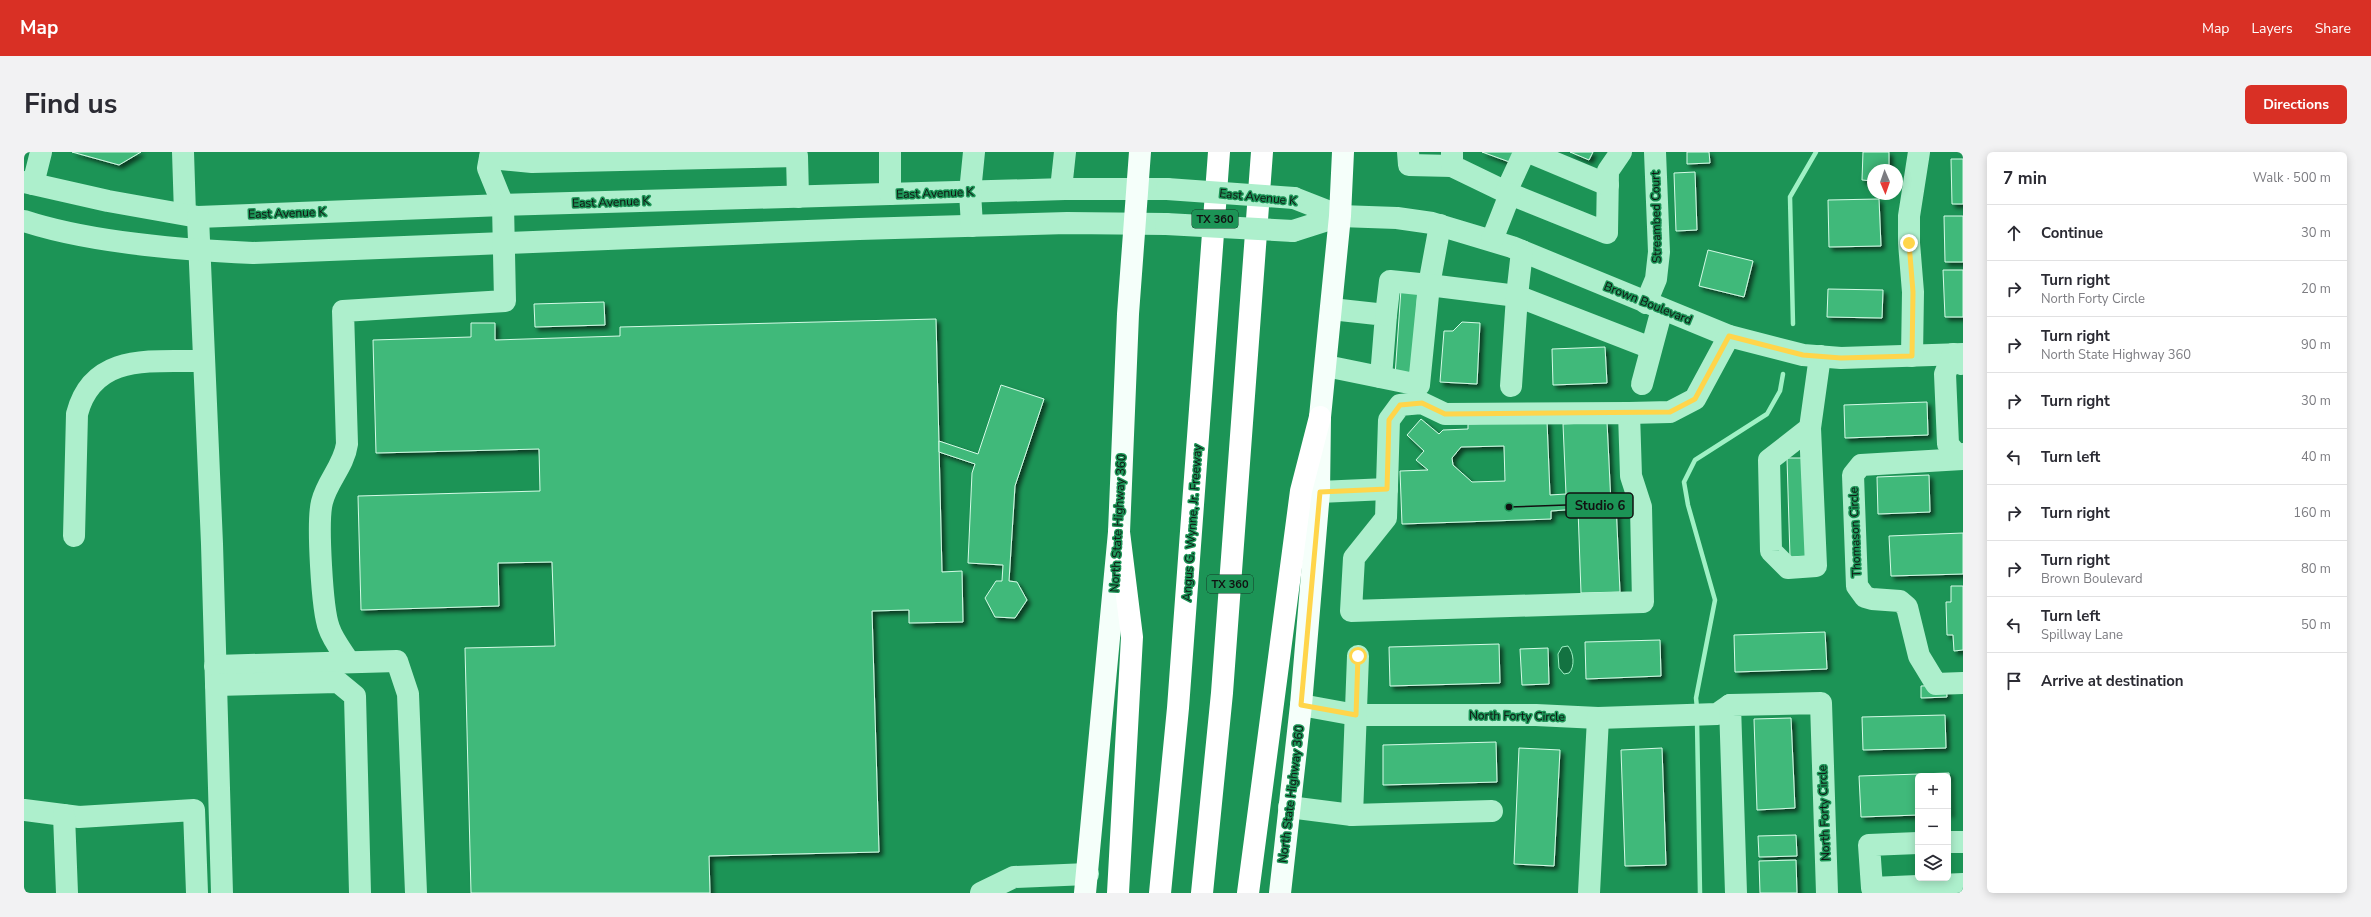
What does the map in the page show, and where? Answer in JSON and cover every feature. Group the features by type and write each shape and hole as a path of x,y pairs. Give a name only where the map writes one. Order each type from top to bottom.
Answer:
{"highway":[{"name":"Angus G. Wynne, Jr. Freeway","path":"1160,893 1178,708 1220,152"},
{"name":"TX 360","path":"1202,893 1222,693 1262,152"},
{"path":"1248,893 1301,491 1320,416"},
{"path":"1118,893 1132,637 1119,532"}],"main road":[{"name":"North State Highway 360","path":"1087,883 1119,532 1124,398 1140,152"},
{"name":"North State Highway 360","path":"1280,893 1301,705 1320,492 1320,416 1340,216 1343,152"}],"street":[{"path":"28,183 41,152"},
{"path":"183,152 191,215 199,251 216,675 222,893"},
{"path":"890,152 890,194"},
{"path":"970,152 972,226"},
{"path":"1061,189 1066,152"},
{"path":"1408,152 1409,165 1452,159 1508,193 1607,233 1608,171 1621,152"},
{"path":"1492,240 1508,193 1528,152 1608,185"},
{"name":"Streambed Court","path":"1642,384 1651,348 1659,252 1655,152"},
{"path":"1912,356 1913,292 1909,243 1909,216 1919,152"},
{"path":"348,662 333,637 326,619 320,532 322,501 345,457 347,444 342,311 505,301 505,243 503,205 488,168 490,155 532,162 797,156 798,197"},
{"name":"East Avenue K","path":"28,183 108,201 191,215 1061,189 1167,189 1294,198 1340,216"},
{"path":"24,221 100,237 199,251 253,253 1067,223 1166,224 1293,231 1340,216"},
{"name":"Brown Boulevard","path":"1340,216 1397,218 1440,225 1492,240 1729,336 1803,355 1841,358 1912,356 1960,358"},
{"path":"1326,366 1419,385 1429,285 1440,225"},
{"path":"1511,386 1517,296 1522,251"},
{"path":"1381,377 1390,281 1517,296 1651,348"},
{"path":"1331,309 1386,315"},
{"path":"1629,413 1631,476 1641,507 1643,602 1351,611 1354,558 1386,518 1389,420 1400,405 1422,403 1445,414 1670,412 1695,399 1729,336"},
{"path":"1810,428 1769,460 1771,551 1788,568 1816,566 1810,428 1820,356"},
{"name":"Thomason Circle","path":"1960,358 1945,374 1948,444 1962,458"},
{"path":"74,536 76,414 81,398 93,382 112,368 138,363 204,361"},
{"path":"1916,461 1947,428"},
{"name":"Thomason Circle","path":"1962,458 1861,465 1853,475 1857,586 1865,597 1900,601 1907,607 1919,656 1936,684 1963,683"},
{"path":"1320,492 1387,489"},
{"path":"1352,815 1358,656"},
{"path":"216,675 348,662 397,661 408,694 416,893"},
{"path":"216,675 338,682 355,696 360,893"},
{"name":"North Forty Circle","path":"1301,705 1356,715 1536,715 1598,718 1669,716 1724,710 1821,703 1827,893"},
{"path":"1724,710 1736,893"},
{"path":"1589,893 1598,718"},
{"path":"1289,807 1352,815 1492,811"},
{"path":"24,810 79,816 194,810 197,893"},
{"path":"64,815 67,893"},
{"path":"1951,842 1963,842"},
{"path":"1915,843 1868,845 1872,888 1963,884"},
{"path":"981,893 1014,877 1087,883"}],"shaded area":[{"path":"1568,646 1572,652 1573,664 1569,673 1564,674 1559,668 1558,654 1562,647"}],"building":[{"path":"72,152 141,152 119,165"},
{"path":"1482,152 1521,152 1515,164"},
{"path":"1570,152 1593,152 1589,160"},
{"path":"1687,152 1709,152 1710,163 1687,164"},
{"path":"1863,152 1889,152 1889,164 1867,164 1867,180 1862,180"},
{"path":"1951,159 1963,159 1963,204 1952,204"},
{"path":"1695,172 1697,230 1676,231 1674,173"},
{"path":"1828,200 1879,200 1881,246 1829,247"},
{"path":"1944,216 1963,216 1963,262 1945,262"},
{"path":"1708,250 1753,261 1744,297 1699,286"},
{"path":"1943,270 1963,270 1963,317 1945,317"},
{"path":"1401,289 1418,290 1412,377 1395,376"},
{"path":"1828,289 1883,290 1882,318 1827,317"},
{"path":"604,302 605,325 535,327 534,304"},
{"path":"936,319 942,572 962,571 963,622 909,623 909,610 872,611 879,852 709,856 710,893 471,893 465,648 555,646 552,562 498,563 499,606 361,610 358,496 540,491 539,449 376,453 373,340 471,337 471,323 495,323 495,340 620,336 620,327"},
{"path":"1462,322 1480,323 1477,384 1440,382 1444,331 1453,331"},
{"path":"1605,347 1607,383 1553,385 1552,349"},
{"path":"1001,385 1044,399 1015,486 1009,581 1017,582 1027,600 1015,618 995,617 985,598 996,581 1002,581 1003,565 968,563 972,473 975,464 939,452 939,441 978,454"},
{"path":"1927,402 1928,435 1845,438 1844,405"},
{"path":"1421,419 1439,434 1443,430 1468,429 1468,424 1547,421 1550,495 1566,494 1563,424 1607,422 1611,504 1616,504 1620,592 1581,593 1578,509 1551,511 1551,519 1402,524 1400,471 1428,470 1416,460 1424,451 1407,435","holes":["1504,446 1505,481 1472,482 1453,465 1452,458 1461,447"]},
{"path":"1787,458 1802,458 1806,556 1790,557"},
{"path":"1929,475 1930,512 1878,514 1877,477"},
{"path":"1963,533 1963,574 1891,576 1889,536"},
{"path":"1951,586 1963,586 1963,650 1954,651 1953,635 1947,635 1946,602 1951,602"},
{"path":"1825,632 1827,669 1735,672 1734,635"},
{"path":"1660,640 1661,676 1586,679 1585,642"},
{"path":"1499,644 1500,683 1390,686 1389,647"},
{"path":"1548,648 1549,684 1522,685 1520,649"},
{"path":"1946,685 1947,697 1921,698 1921,686"},
{"path":"1945,715 1946,748 1863,750 1862,717"},
{"path":"1791,718 1795,808 1757,810 1754,719"},
{"path":"1496,742 1497,782 1383,785 1383,745"},
{"path":"1519,748 1560,750 1554,866 1514,864"},
{"path":"1662,748 1666,865 1625,866 1621,750"},
{"path":"1915,774 1915,815 1861,817 1859,776"},
{"path":"1796,835 1797,856 1759,857 1758,836"},
{"path":"1796,860 1797,893 1760,893 1759,861"}],"waterway":[{"path":"1793,324 1790,197 1816,152"},
{"path":"1697,708 1696,698 1715,600 1688,505 1684,482 1695,460 1767,414 1780,391 1783,374"},
{"path":"1697,720 1700,893"}],"place":[{"name":"Studio 6","path":"1509,507"}],"route":[{"path":"1358,656 1356,715 1301,705 1320,492 1387,489 1389,420 1400,405 1422,403 1445,414 1670,412 1695,399 1729,336 1803,355 1841,358 1912,356 1913,292 1909,243"}]}
